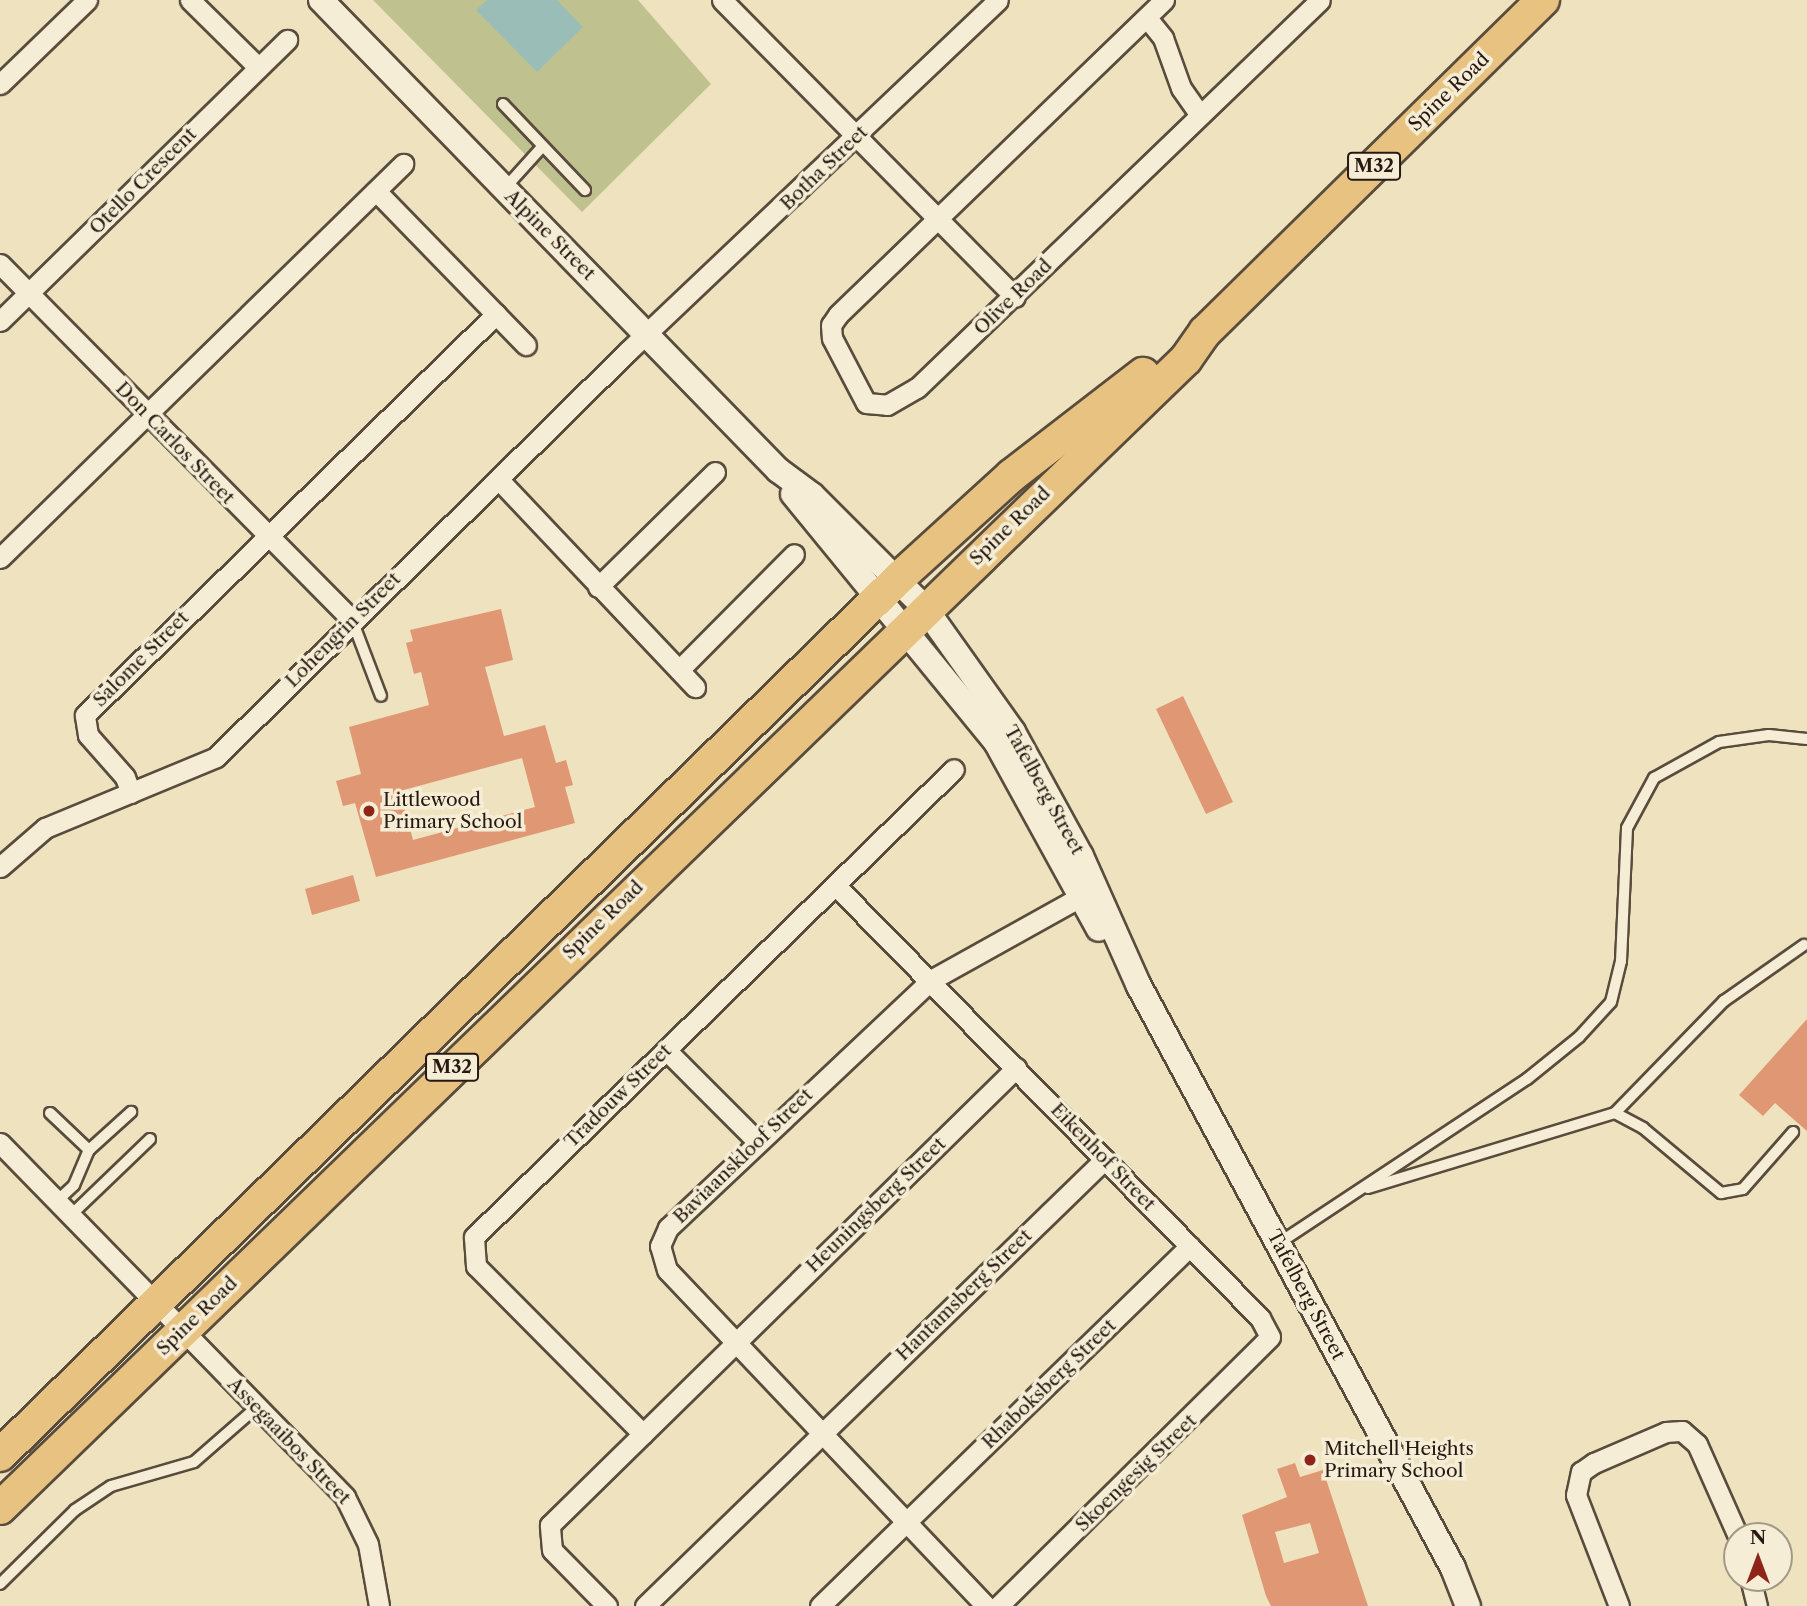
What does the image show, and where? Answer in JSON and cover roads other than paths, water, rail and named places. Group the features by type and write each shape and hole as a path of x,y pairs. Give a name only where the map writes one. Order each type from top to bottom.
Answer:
{"main road":[{"name":"Spine Road","path":"0,1455 889,588 1011,476 1205,332 1543,0"},
{"name":"Spine Road","path":"0,1508 915,617 1186,359 1205,332"}],"street":[{"path":"0,84 87,0"},
{"path":"190,0 258,67"},
{"name":"Alpine Street","path":"321,0 650,336 889,588"},
{"path":"722,0 1015,297"},
{"name":"Botha Street","path":"650,336 998,0"},
{"path":"937,217 1164,0"},
{"name":"Olive Road","path":"937,217 831,325 866,402 887,405 917,388 1015,297 1320,0"},
{"path":"1147,18 1163,38 1181,88 1200,115"},
{"name":"Otello Crescent","path":"0,321 286,40"},
{"path":"0,558 403,164"},
{"path":"376,191 526,345"},
{"name":"Don Carlos Street","path":"0,264 27,295 148,414 265,538 352,620"},
{"path":"265,538 496,314"},
{"name":"Lohengrin Street","path":"0,867 45,828 216,757 352,620 650,336"},
{"path":"598,587 715,472"},
{"path":"500,481 695,687"},
{"name":"Salome Street","path":"131,793 125,777 88,735 85,715 265,538"},
{"path":"679,670 794,554"},
{"name":"Tafelberg Street","path":"889,588 915,617 996,742 1087,893 1127,976 1139,986 1453,1567 1468,1606"},
{"name":"Tradouw Street","path":"643,1434 476,1266 471,1246 485,1226 954,769"},
{"name":"Eikenhof Street","path":"835,885 1260,1318 1270,1337"},
{"name":"Baviaanskloof Street","path":"986,1606 824,1431 667,1270 660,1246 668,1228 931,980 1087,893"},
{"path":"666,1050 757,1142"},
{"name":"Heuningsberg Street","path":"607,1606 552,1550 548,1536 556,1518 1016,1068"},
{"name":"Assegaaibos Street","path":"0,1143 355,1510 379,1606"},
{"name":"Hantamsberg Street","path":"645,1606 1105,1159"},
{"name":"Rhaboksberg Street","path":"820,1606 1190,1246"},
{"name":"Skoengesig Street","path":"998,1606 1270,1337"},
{"path":"1619,1606 1576,1495 1581,1472 1594,1463 1666,1432 1682,1431 1697,1444 1732,1522"}],"lane":[{"path":"503,104 585,190"},
{"path":"504,189 542,147"},
{"path":"352,620 381,696"},
{"path":"1278,1243 1527,1079 1579,1037 1611,1002 1621,961 1627,828 1654,778 1719,741 1769,735 1807,739"},
{"path":"1361,1190 1615,1113 1724,1002 1804,945"},
{"path":"63,1209 89,1150 131,1112"},
{"path":"50,1113 89,1150"},
{"path":"1615,1113 1643,1128 1721,1193 1743,1189 1793,1132"},
{"path":"63,1209 150,1139"},
{"path":"0,1584 75,1510 111,1486 194,1462 257,1407"}],"water":[{"path":"487,0 557,0 583,27 537,72 476,10"}],"place":[{"name":"Littlewood Primary School","path":"369,811"},
{"name":"Mitchell Heights Primary School","path":"1310,1460"}]}
